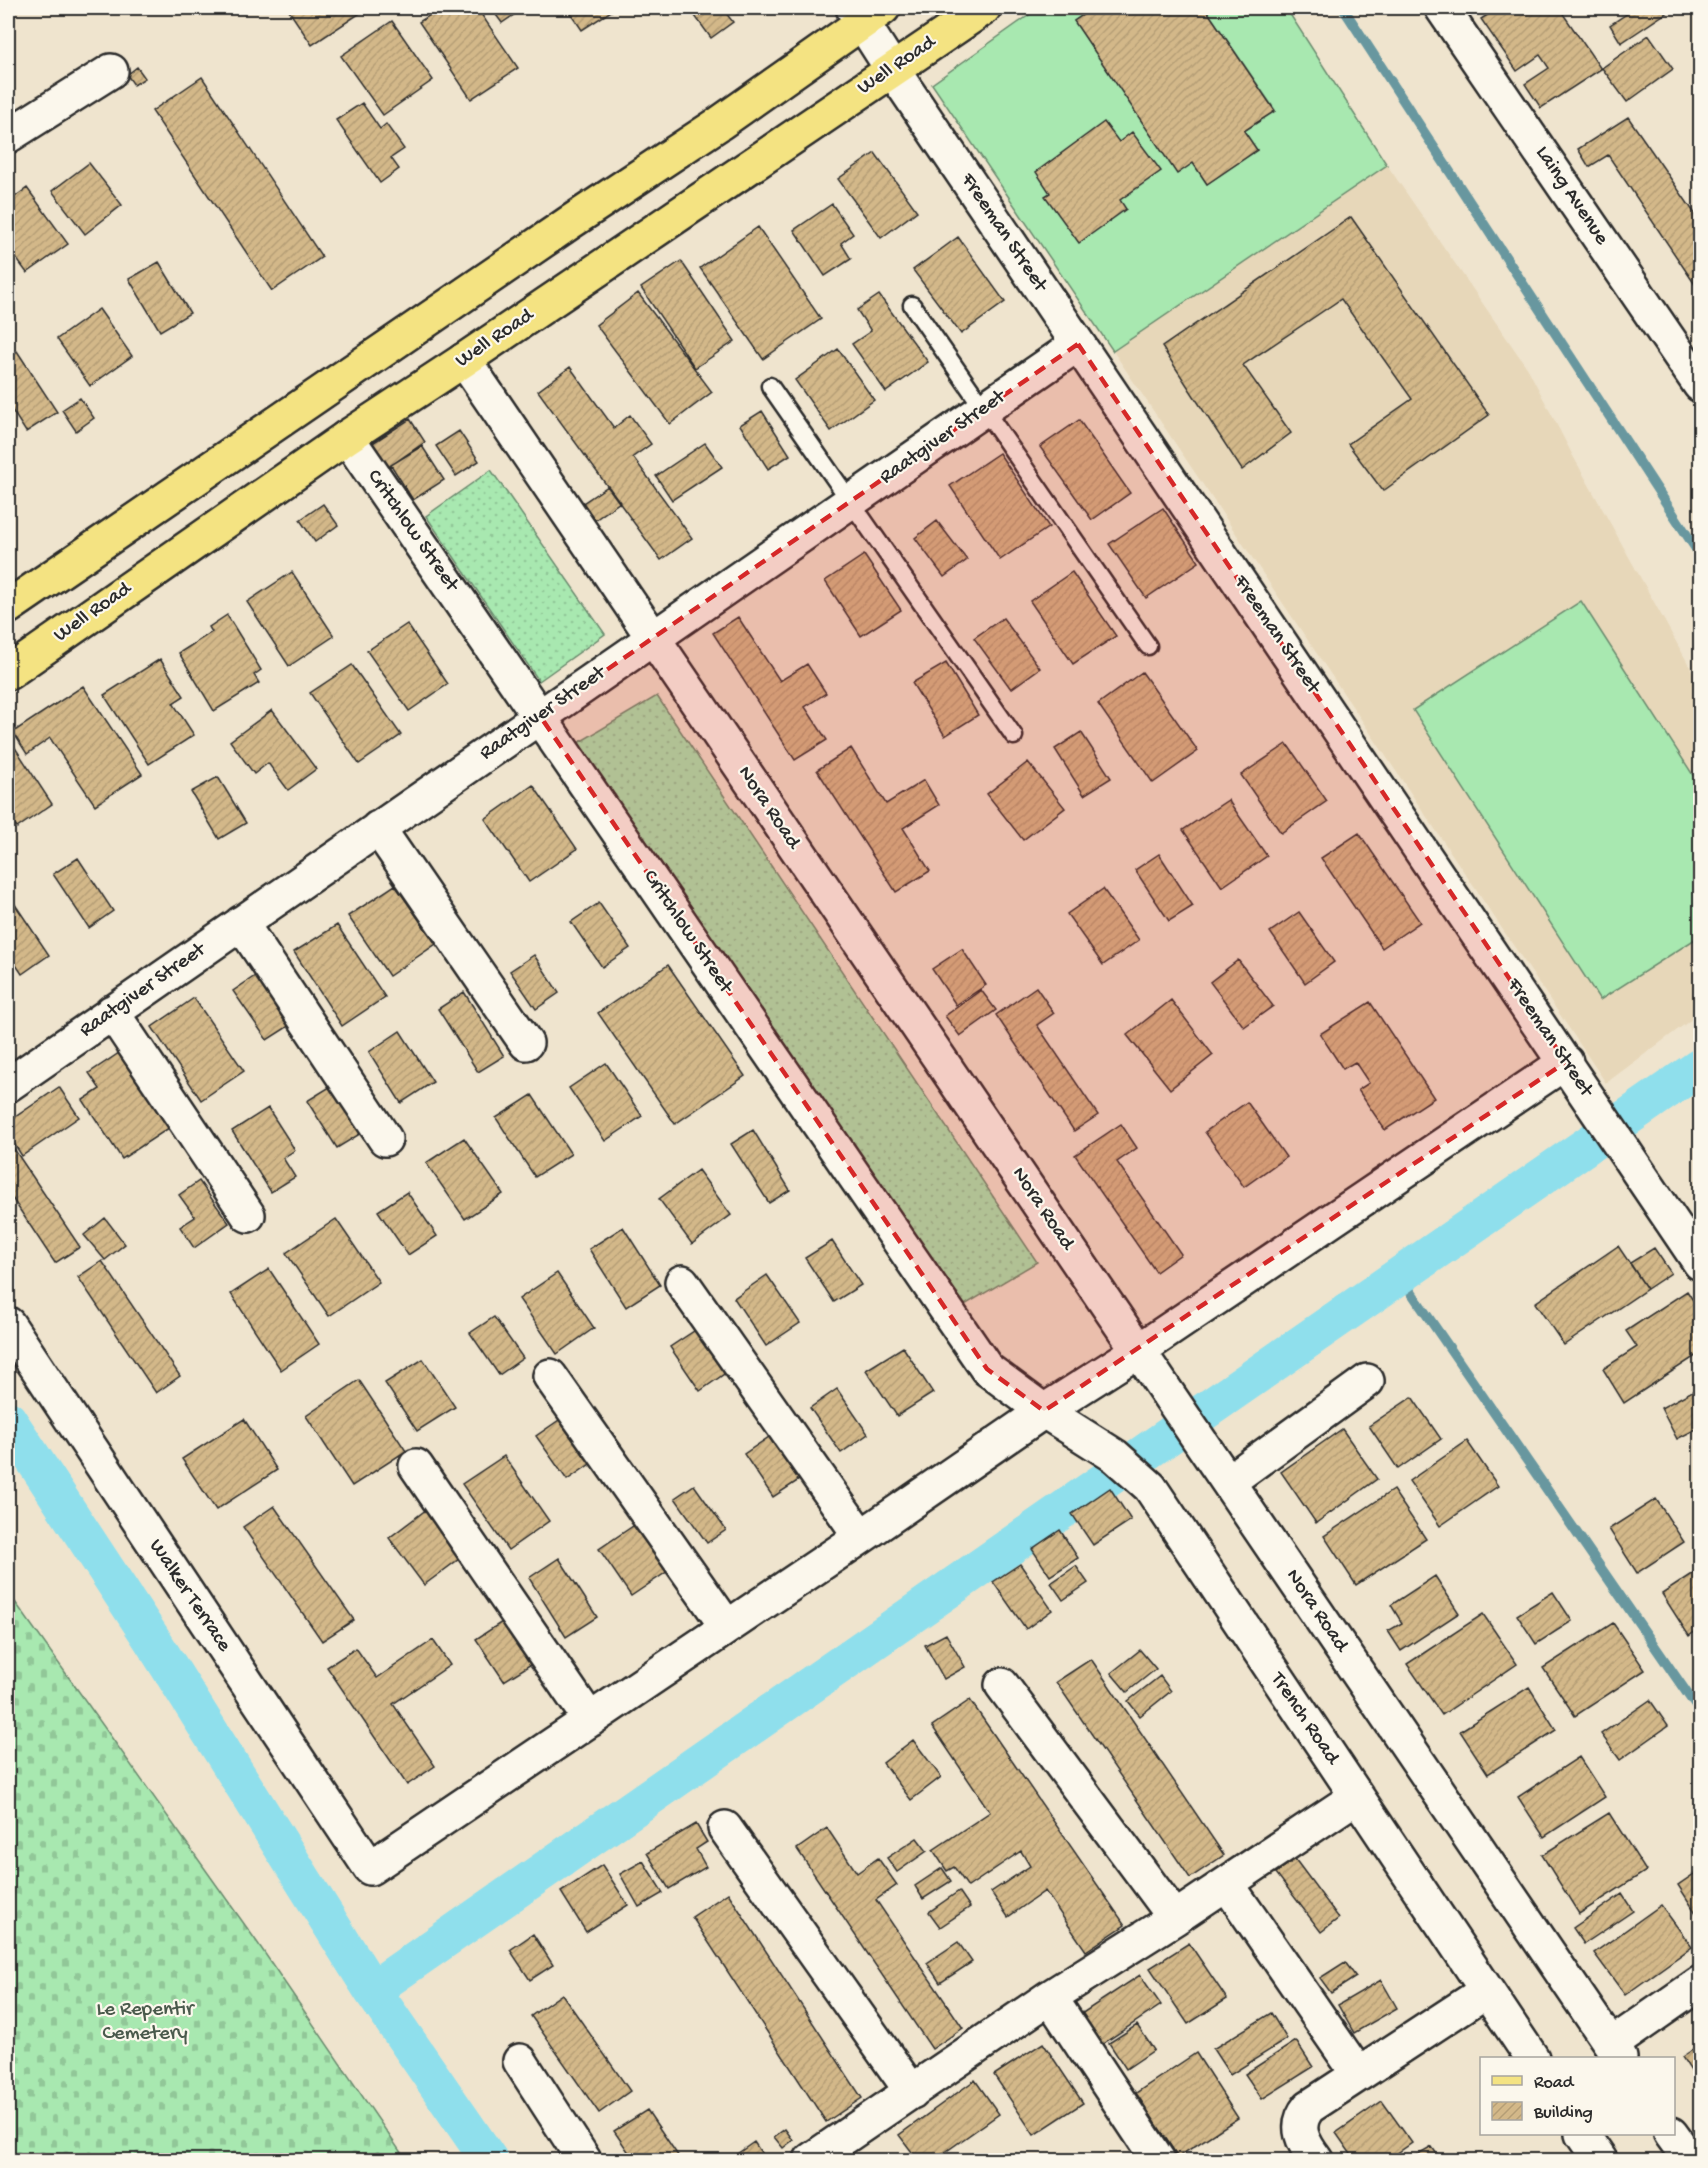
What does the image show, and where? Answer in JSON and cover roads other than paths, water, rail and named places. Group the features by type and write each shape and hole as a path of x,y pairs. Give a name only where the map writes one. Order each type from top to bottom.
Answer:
{"main road":[{"name":"Well Road","path":"8,673 347,437 984,8"},
{"path":"8,608 569,223 720,123 866,12"}],"street":[{"name":"Laing Avenue","path":"1442,8 1701,385"},
{"name":"Freeman Street","path":"866,12 892,69 1701,1263"},
{"path":"8,136 111,70"},
{"name":"Raatgiver Street","path":"8,1084 1078,344"},
{"name":"Nora Road","path":"464,360 1615,2052"},
{"name":"Critchlow Street","path":"347,437 987,1369 1044,1411"},
{"path":"378,828 526,1043"},
{"path":"241,923 385,1139"},
{"path":"112,1012 248,1215"},
{"path":"417,1466 590,1720 1044,1411 1138,1351 1566,1062"},
{"path":"682,1282 861,1537"},
{"name":"Walker Terrace","path":"8,1324 370,1868 590,1720"},
{"path":"550,1376 727,1627"},
{"path":"1227,1482 1367,1381"},
{"name":"Trench Road","path":"1044,1411 1115,1456 1150,1487 1531,2057"},
{"path":"1002,1685 1175,1918"},
{"path":"811,2160 1050,1997 1175,1918 1356,1797"},
{"path":"725,1828 912,2091"},
{"path":"1227,1884 1358,2074"},
{"path":"1615,2052 1701,1983"},
{"path":"1316,2160 1303,2137 1300,2124 1302,2115 1309,2107 1486,1991"},
{"path":"1050,1997 1158,2160"},
{"path":"520,2061 584,2160"},
{"path":"1583,2135 1600,2160"},
{"path":"1672,2135 1690,2160"}],"lane":[{"path":"912,305 1148,646"},
{"path":"770,386 1014,736"}],"waterway":[{"path":"1343,8 1700,555"},
{"path":"372,1990 1700,1067"},
{"path":"1400,1276 1700,1712"},
{"path":"8,1420 151,1638 372,1990 489,2160"}],"park label":[{"name":"Le Repentir Cemetery","path":"145,2022"}]}
